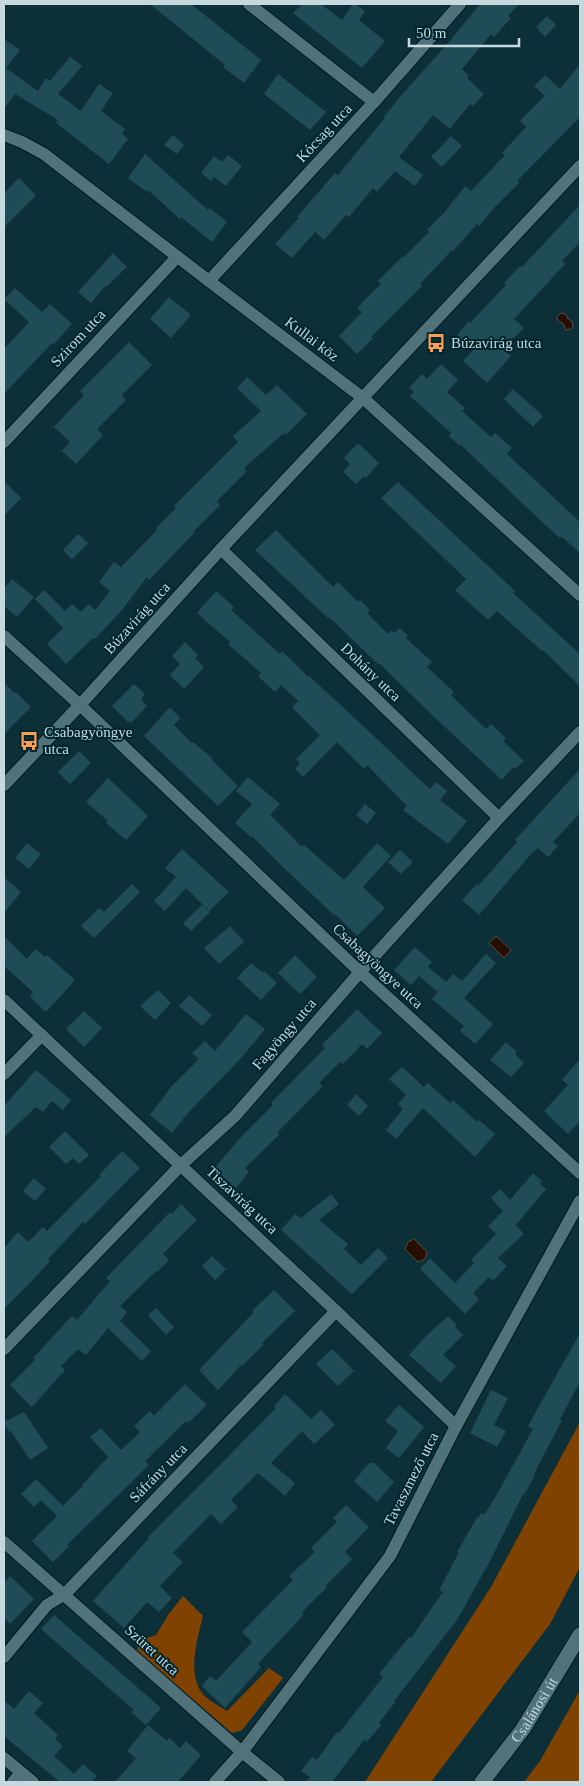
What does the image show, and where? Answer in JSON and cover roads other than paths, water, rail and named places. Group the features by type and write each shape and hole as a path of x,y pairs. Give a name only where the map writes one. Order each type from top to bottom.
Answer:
{"street":[{"path":"249,4 374,102"},
{"name":"Kócsag utca","path":"209,282 374,102 460,4"},
{"name":"Kullai köz","path":"4,135 44,154 363,398 580,595"},
{"name":"Búzavirág utca","path":"4,785 580,166"},
{"name":"Szirom utca","path":"4,442 177,256"},
{"name":"Dohány utca","path":"221,550 499,818"},
{"name":"Csabagyöngye utca","path":"4,636 80,705 360,972 580,1173"},
{"name":"Fagyöngy utca","path":"4,1349 181,1165 235,1116 360,972 499,818 580,732"},
{"name":"Tiszavirág utca","path":"4,1000 456,1426"},
{"path":"4,1074 42,1034"},
{"name":"Tavaszmező utca","path":"215,1782 242,1752 390,1556 456,1426 580,1201"},
{"name":"Sáfrány utca","path":"4,1657 48,1605 65,1594 336,1311"},
{"name":"Szüret utca","path":"4,1542 242,1752 279,1782"},
{"name":"Csalánosi út","path":"482,1782 523,1729 580,1635"},
{"path":"4,1758 17,1778 33,1782"}],"place":[{"name":"Búzavirág utca","path":"436,343"},
{"name":"Csabagyöngye utca","path":"29,741"}]}
